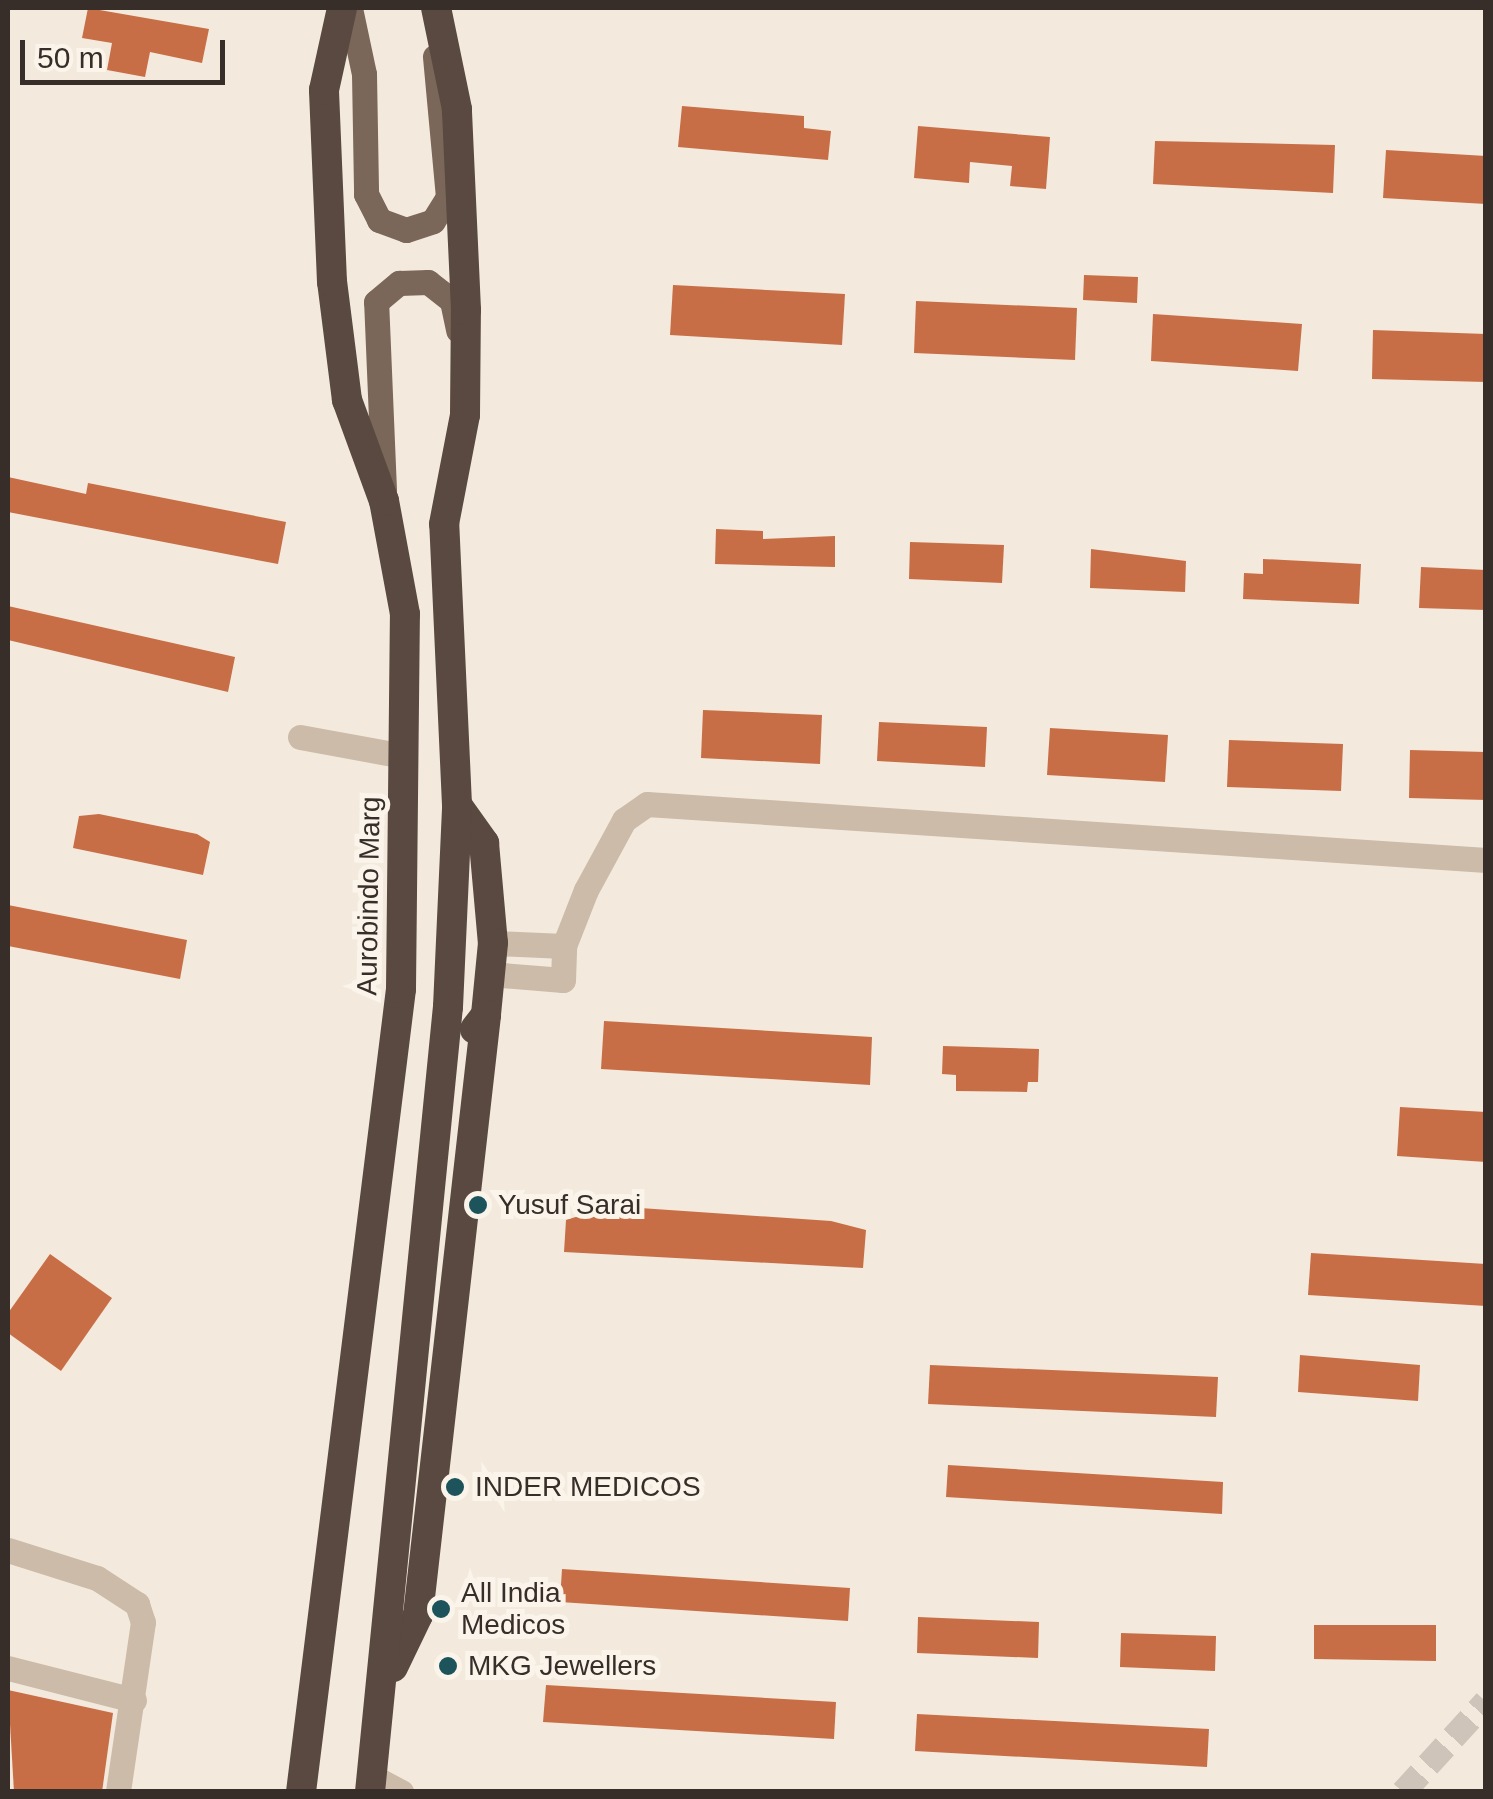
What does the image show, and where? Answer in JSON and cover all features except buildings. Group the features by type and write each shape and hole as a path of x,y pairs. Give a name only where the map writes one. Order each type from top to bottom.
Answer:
{"highway":[{"name":"Aurobindo Marg","path":"301,1792 402,989 406,614 384,501 348,400 332,282 324,90 342,8"},
{"path":"372,1784 385,1683 442,1071 457,804 444,524 465,415 466,310 457,109 435,8"},
{"path":"385,1683 418,1616 493,943 484,843 457,804"},
{"path":"442,1071 486,1015"}],"main road":[{"path":"350,8 364,74 366,194 379,220 406,230 433,221 448,197 435,8"},
{"path":"384,501 371,316 386,291 428,282 457,314 444,524"}],"street":[{"path":"300,737 404,756"},
{"path":"489,974 563,980 564,946 614,834 647,804 1486,860"},
{"path":"493,943 564,946"},
{"path":"8,1550 96,1578 137,1604 134,1700 118,1792"},
{"path":"8,1668 134,1700"},
{"path":"372,1784 401,1792"}],"tunnel":[{"path":"1403,1792 1486,1701"}],"place":[{"name":"Yusuf Sarai","path":"478,1205"},
{"name":"INDER MEDICOS","path":"455,1487"},
{"name":"All India Medicos","path":"441,1609"},
{"name":"MKG Jewellers","path":"448,1666"}]}
